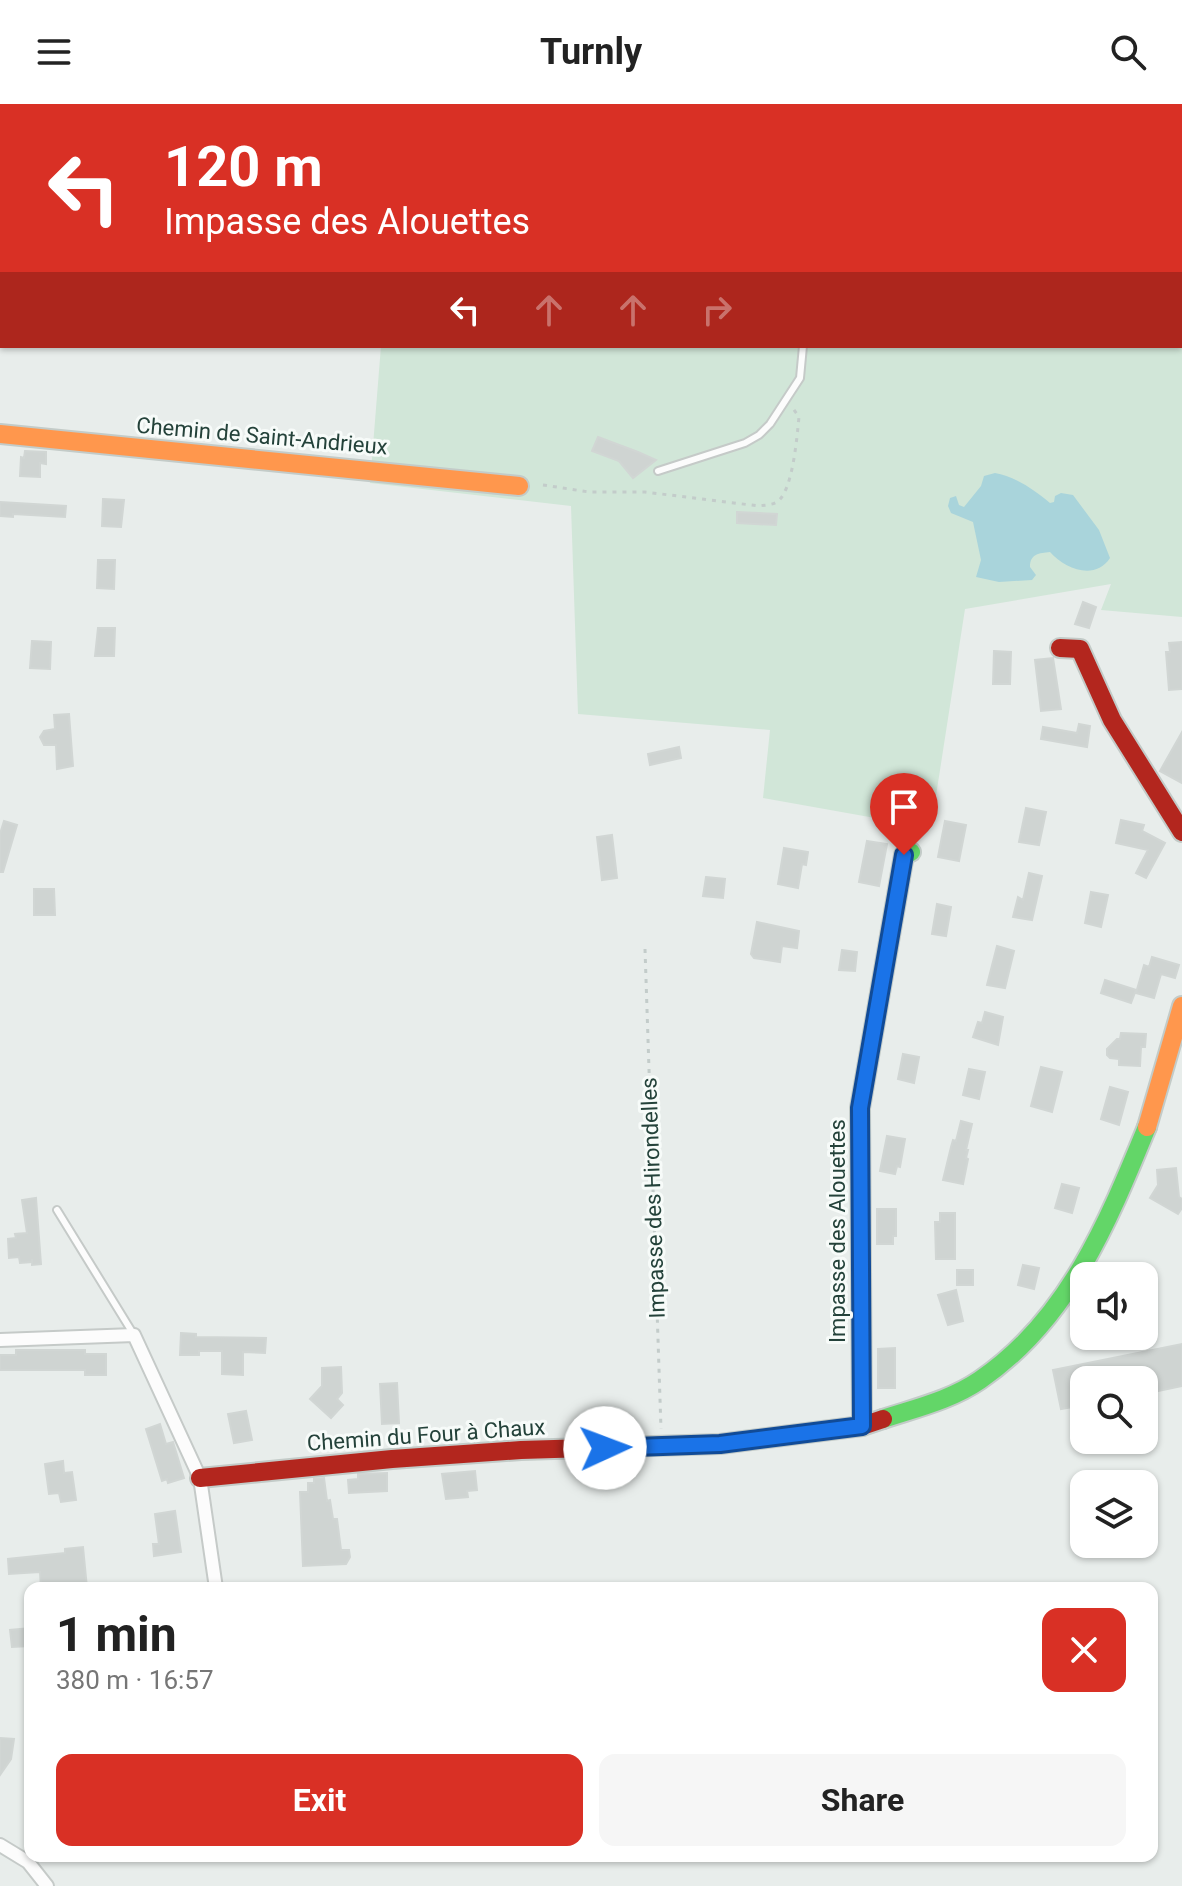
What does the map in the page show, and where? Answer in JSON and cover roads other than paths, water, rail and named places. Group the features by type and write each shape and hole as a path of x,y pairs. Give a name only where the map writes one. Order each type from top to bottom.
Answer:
{"street":[{"name":"Chemin de Saint-Andrieux","path":"0,434 519,486"},
{"path":"1060,648 1080,649 1112,720 1182,832"},
{"name":"Impasse des Alouettes","path":"862,1426 860,1108 904,855 911,852"},
{"name":"Chemin du Four à Chaux","path":"200,1478 449,1455 720,1444 862,1426 945,1399 979,1381 1043,1325 1068,1291 1111,1215 1151,1117 1182,1006"},
{"path":"0,1340 134,1335 200,1478 215,1582"},
{"path":"0,1845 24,1860"},
{"path":"28,1862 47,1886"}],"lane":[{"path":"658,471 745,443 759,435 770,424 784,398 800,378 803,348"},
{"path":"57,1210 134,1335"}],"water":[{"path":"995,473 1010,477 1050,503 1061,493 1073,495 1099,530 1110,558 1104,565 1088,571 1072,567 1046,552 1032,559 1030,567 1036,575 1032,580 999,582 976,577 981,560 973,522 951,513 948,506 950,498 956,496 959,505 964,507 981,486 984,476"}]}
